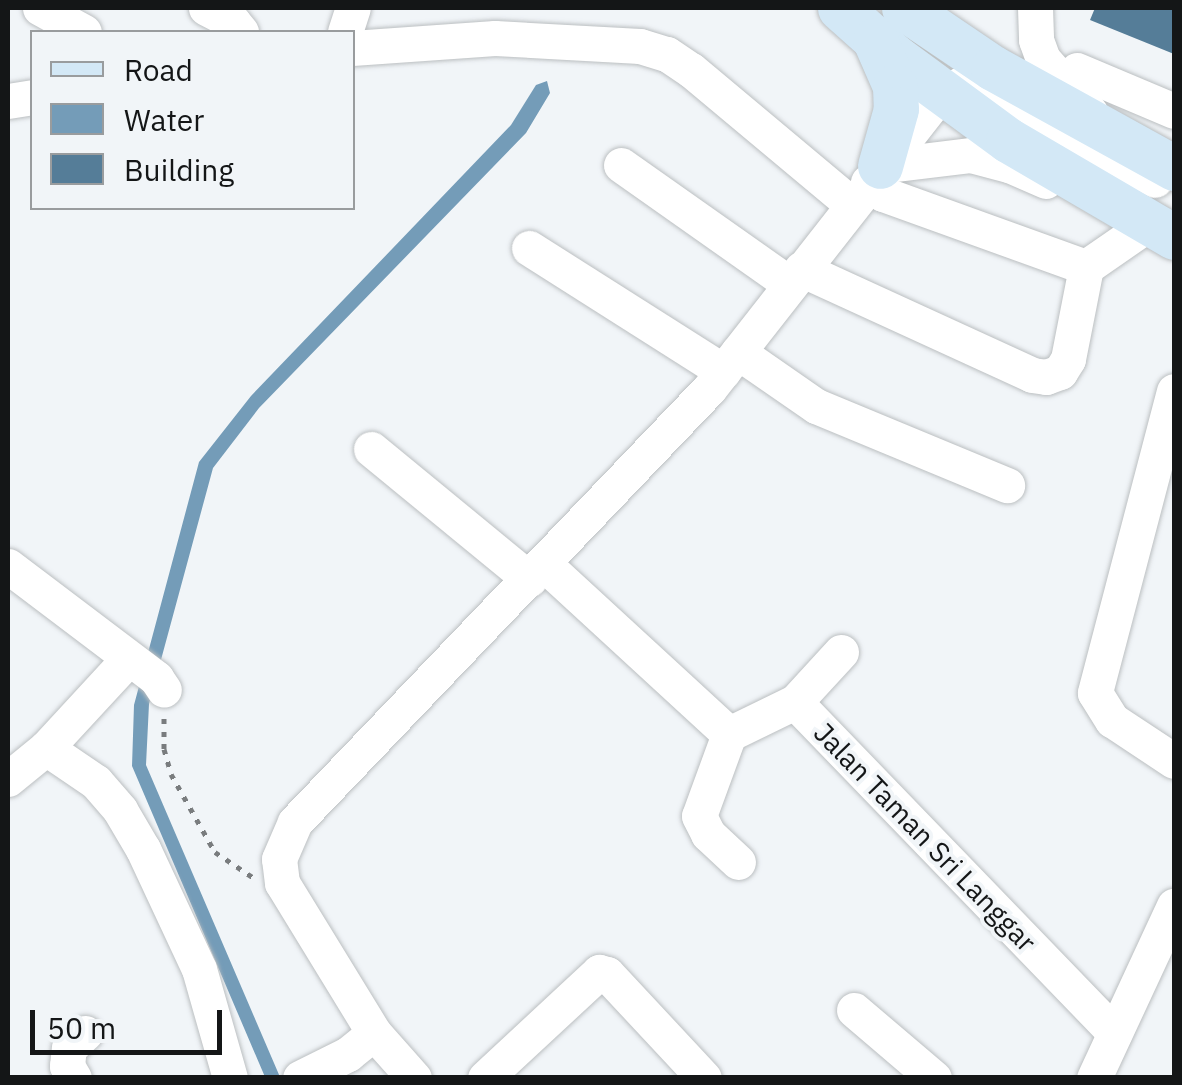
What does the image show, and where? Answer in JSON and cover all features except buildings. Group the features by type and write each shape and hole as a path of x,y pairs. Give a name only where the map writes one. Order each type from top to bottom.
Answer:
{"main road":[{"path":"840,8 889,23 992,68 1174,168"},
{"path":"889,23 941,94 1008,140 1162,231"},
{"path":"866,184 892,134 895,97 886,60 889,23"}],"street":[{"path":"40,8 80,30"},
{"path":"206,8 233,22 239,30"},
{"path":"1036,8 1036,40 1043,58 1111,133"},
{"path":"355,48 495,38 640,46 667,54 883,194 1086,266 1162,231"},
{"path":"1077,70 1174,111"},
{"path":"414,1078 374,1033 282,883 279,859 296,822 730,361 866,184 941,94 959,85 979,89 1142,175 1174,184"},
{"path":"866,184 932,156 971,156 1010,165 1162,231"},
{"path":"621,165 795,276 1032,376 1046,378 1060,372 1068,360 1086,266"},
{"path":"529,248 816,406 1007,484"},
{"path":"1174,391 1095,693 1112,720 1174,760"},
{"path":"371,449 536,571 729,734 699,816 708,834 738,862"},
{"path":"8,566 147,673 8,779"},
{"path":"795,702 841,652"},
{"name":"Jalan Taman Sri Langgar","path":"729,734 795,702 1115,1033"},
{"path":"46,748 96,782 135,836 199,969 230,1078"},
{"path":"1094,1078 1174,906"},
{"path":"485,1078 600,972 608,974 704,1078"},
{"path":"854,1010 934,1078"},
{"path":"74,1078 67,1066 69,1048 85,1033"},
{"path":"309,1073 374,1033"}],"path":[{"path":"147,673 171,774 215,852 262,882 282,883"}],"water":[{"path":"547,81 550,93 526,133 259,408 213,468 149,704 146,765 280,1077 265,1077 132,766 134,705 199,462 251,396 511,125 536,85"}]}
